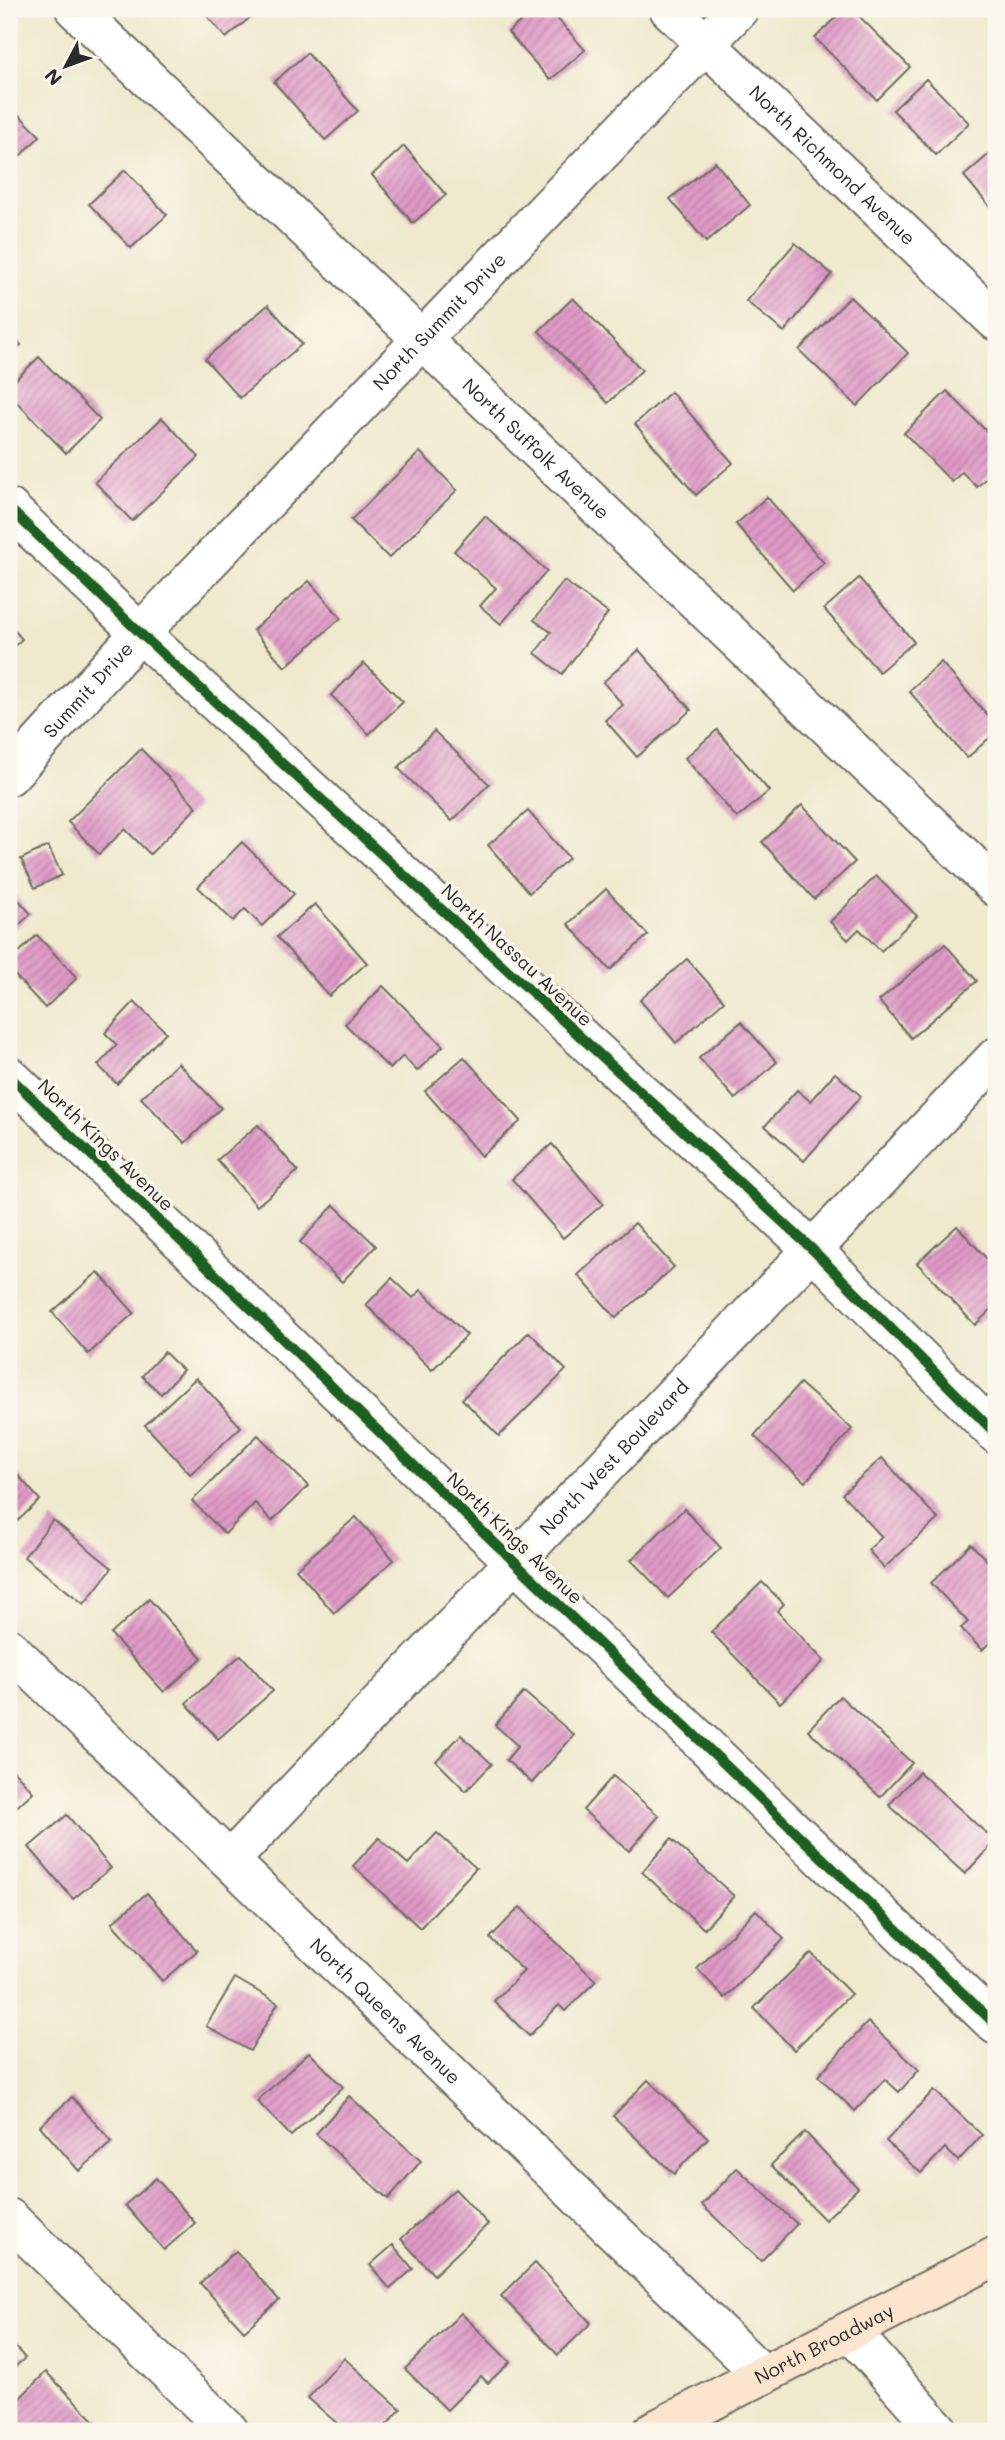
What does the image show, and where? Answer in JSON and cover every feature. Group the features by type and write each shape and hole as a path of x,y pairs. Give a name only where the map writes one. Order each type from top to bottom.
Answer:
{"main road":[{"name":"North Broadway","path":"653,2431 996,2256"}],"street":[{"name":"North Suffolk Avenue","path":"75,9 996,887"},
{"name":"North Richmond Avenue","path":"669,9 996,321"},
{"name":"North Summit Drive","path":"140,633 739,9"},
{"name":"North Nassau Avenue","path":"9,508 140,633 812,1250 996,1434"},
{"name":"Summit Drive","path":"9,776 140,633"},
{"name":"North West Boulevard","path":"231,1859 996,1057"},
{"name":"North Kings Avenue","path":"9,1076 996,2025"},
{"name":"North Queens Avenue","path":"9,1648 231,1859 763,2375"},
{"path":"9,2218 229,2431"},
{"path":"850,2331 939,2431"}],"building":[{"path":"201,9 260,9 226,38"},
{"path":"535,9 549,9 585,50 550,80 508,32"},
{"path":"844,9 852,9 910,67 877,100 815,38"},
{"path":"307,53 358,111 325,140 274,82"},
{"path":"926,79 969,123 936,155 893,110"},
{"path":"9,105 40,136 9,167"},
{"path":"404,146 446,195 413,223 372,175"},
{"path":"996,148 996,214 964,176"},
{"path":"715,162 750,205 706,242 670,199"},
{"path":"125,170 167,215 131,248 89,204"},
{"path":"795,243 832,274 784,332 746,301"},
{"path":"850,297 908,353 857,406 799,350"},
{"path":"573,298 642,370 608,403 539,331"},
{"path":"268,305 302,344 240,398 205,359"},
{"path":"9,331 21,345 9,356"},
{"path":"39,357 100,420 66,453 9,394 9,386"},
{"path":"947,391 996,441 996,468 977,487 962,472 952,482 904,433"},
{"path":"671,392 733,463 696,495 635,424"},
{"path":"162,418 199,457 132,521 95,482"},
{"path":"420,452 457,490 389,558 351,520"},
{"path":"767,497 824,563 793,590 736,524"},
{"path":"485,516 547,571 501,624 480,606 496,588 454,551"},
{"path":"859,578 914,642 879,672 824,609"},
{"path":"309,581 341,618 285,667 253,630"},
{"path":"564,581 608,613 562,674 535,653 551,632 534,620"},
{"path":"9,624 22,639 9,651"},
{"path":"639,650 691,710 637,757 605,720 623,705 603,682"},
{"path":"941,662 996,725 996,732 967,758 909,691"},
{"path":"364,663 403,702 369,734 331,695"},
{"path":"717,730 769,791 737,818 685,758"},
{"path":"434,731 489,784 452,821 398,768"},
{"path":"141,749 197,807 150,854 125,829 99,854 68,822"},
{"path":"802,805 855,862 814,899 762,842"},
{"path":"528,811 569,858 529,893 488,845"},
{"path":"242,842 294,894 262,926 245,909 233,921 198,887"},
{"path":"48,846 62,875 35,888 21,859"},
{"path":"876,876 917,916 881,951 859,929 848,940 830,922"},
{"path":"9,889 31,914 9,934"},
{"path":"606,889 648,935 610,970 568,924"},
{"path":"315,904 367,963 329,996 277,937"},
{"path":"37,935 77,978 45,1008 9,969 9,962"},
{"path":"945,944 977,981 911,1038 879,1001"},
{"path":"687,959 724,1001 676,1043 640,1000"},
{"path":"383,986 443,1046 417,1071 403,1056 390,1069 345,1024"},
{"path":"134,1002 166,1032 117,1084 98,1065 117,1045 105,1033"},
{"path":"741,1022 777,1062 735,1099 699,1058"},
{"path":"464,1057 521,1121 481,1156 425,1091"},
{"path":"178,1063 221,1108 185,1143 141,1098"},
{"path":"835,1073 861,1096 804,1161 765,1126 797,1090 810,1101"},
{"path":"258,1125 298,1171 257,1206 217,1160"},
{"path":"552,1144 603,1204 563,1238 512,1179"},
{"path":"334,1205 376,1246 342,1282 300,1242"},
{"path":"635,1223 674,1267 616,1318 578,1275"},
{"path":"957,1226 996,1269 996,1305 975,1325 917,1263"},
{"path":"98,1272 134,1313 88,1354 52,1312"},
{"path":"392,1278 413,1298 421,1290 467,1335 432,1370 366,1305"},
{"path":"529,1332 566,1370 499,1436 462,1399"},
{"path":"164,1352 183,1370 161,1394 142,1376"},
{"path":"196,1378 241,1427 190,1474 145,1425"},
{"path":"800,1383 852,1429 805,1482 754,1436"},
{"path":"258,1435 308,1486 272,1521 255,1503 225,1534 192,1501"},
{"path":"882,1458 938,1519 884,1568 868,1550 882,1537 842,1494"},
{"path":"9,1465 40,1500 9,1529"},
{"path":"684,1509 721,1548 668,1598 631,1560"},
{"path":"356,1517 394,1560 334,1613 296,1569"},
{"path":"53,1520 112,1568 84,1604 24,1557"},
{"path":"971,1544 996,1570 996,1637 982,1650 961,1628 968,1622 931,1583"},
{"path":"762,1582 784,1604 777,1611 824,1661 780,1703 711,1632"},
{"path":"149,1599 202,1658 164,1692 111,1634"},
{"path":"241,1655 273,1691 218,1739 186,1703"},
{"path":"524,1692 574,1735 532,1783 506,1760 518,1746 495,1725"},
{"path":"840,1696 912,1763 880,1797 808,1730"},
{"path":"461,1735 492,1764 466,1791 436,1761"},
{"path":"9,1766 33,1792 9,1814"},
{"path":"919,1772 995,1841 965,1874 889,1805"},
{"path":"613,1776 659,1816 629,1851 583,1810"},
{"path":"67,1815 111,1868 73,1899 29,1847"},
{"path":"437,1833 476,1868 420,1928 353,1866 379,1838 408,1864"},
{"path":"671,1839 734,1896 704,1929 642,1872"},
{"path":"996,1888 996,1903 989,1895"},
{"path":"147,1893 197,1951 162,1981 112,1923"},
{"path":"520,1907 596,1981 565,2011 559,2005 529,2036 494,2001 524,1971 490,1938"},
{"path":"756,1910 784,1939 725,1998 697,1969"},
{"path":"811,1953 851,1994 794,2050 754,2008"},
{"path":"235,1978 278,2003 250,2051 206,2026"},
{"path":"868,2022 919,2070 899,2092 885,2079 855,2111 818,2076"},
{"path":"309,2052 343,2087 291,2136 257,2101"},
{"path":"648,2080 708,2138 674,2174 613,2116"},
{"path":"934,2090 982,2135 958,2161 945,2148 921,2173 886,2141"},
{"path":"349,2096 421,2161 388,2199 316,2134"},
{"path":"72,2097 112,2142 79,2171 40,2126"},
{"path":"805,2132 858,2188 825,2220 771,2165"},
{"path":"737,2168 797,2224 761,2261 702,2205"},
{"path":"156,2178 195,2223 164,2250 125,2205"},
{"path":"455,2189 488,2224 434,2275 401,2239"},
{"path":"393,2245 413,2269 390,2289 370,2265"},
{"path":"236,2251 279,2300 244,2331 200,2283"},
{"path":"535,2263 591,2323 558,2355 501,2296"},
{"path":"461,2313 510,2362 488,2383 481,2376 447,2410 405,2369"},
{"path":"9,2340 25,2358 9,2372"},
{"path":"344,2358 401,2409 381,2431 346,2431 308,2398"},
{"path":"46,2372 101,2427 97,2431 20,2431 9,2420 9,2409"}],"cycle path":[{"path":"9,508 140,633 812,1249 996,1434"},
{"path":"9,1076 996,2025"}]}
